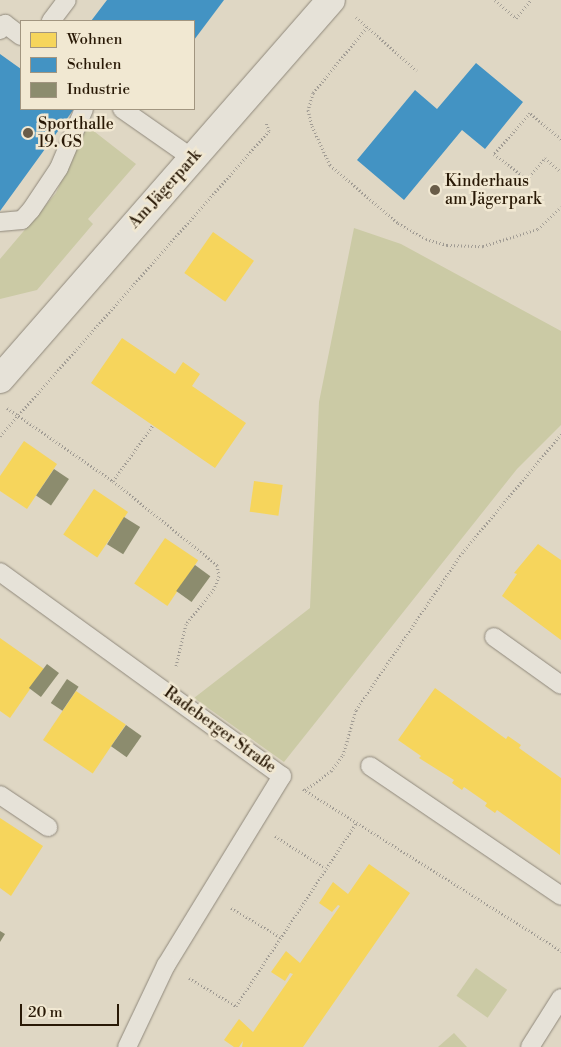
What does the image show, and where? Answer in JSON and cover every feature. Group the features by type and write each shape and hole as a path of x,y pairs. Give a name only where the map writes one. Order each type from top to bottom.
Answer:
{"street":[{"name":"Am Jägerpark","path":"0,379 254,89 340,5"}],"lane":[{"path":"52,20 67,0"},
{"path":"0,30 5,24 20,35"},
{"path":"0,222 22,220 31,210 58,168 84,110"},
{"path":"123,110 192,158"},
{"name":"Radeberger Straße","path":"0,572 282,776 166,965 127,1047"},
{"path":"494,637 561,685"},
{"path":"370,766 561,896"},
{"path":"0,795 48,827"},
{"path":"530,1047 561,998"}],"path":[{"path":"495,0 516,18 531,0"},
{"path":"340,5 417,71"},
{"path":"367,27 313,93 308,110 312,126 330,165 398,223 426,240 447,245 483,246 538,229 561,207"},
{"path":"0,436 269,131 254,89"},
{"path":"561,139 530,114 494,154 527,179 545,158 561,172"},
{"path":"0,403 113,481 217,566 219,576 214,589 186,624 180,658 164,689"},
{"path":"113,481 153,425"},
{"path":"305,790 331,771 343,755 356,710 462,553 561,434"},
{"path":"314,796 561,951"},
{"path":"187,977 236,1006 357,822"},
{"path":"293,847 325,868"},
{"path":"232,909 280,937"}],"green space":[{"path":"86,125 136,164 88,219 93,224 37,290 0,299 0,259 56,193"},
{"path":"354,228 401,244 561,331 561,425 517,469 284,762 194,698 310,608 319,402"},
{"path":"476,968 507,990 488,1018 456,996"},
{"path":"454,1033 467,1047 438,1047"}],"building: Wohnen":[{"path":"213,232 254,261 225,302 184,273"},
{"path":"122,338 175,374 183,362 200,374 192,386 246,423 215,468 91,383"},
{"path":"24,441 57,464 27,509 0,491 0,476"},
{"path":"254,481 283,485 278,516 250,512"},
{"path":"94,489 128,512 97,558 63,535"},
{"path":"165,538 198,560 167,606 134,584"},
{"path":"538,544 561,560 561,640 502,596 517,574 514,573"},
{"path":"0,638 44,669 10,718 0,711"},
{"path":"435,688 506,739 508,736 521,745 519,748 561,778 560,855 497,810 495,813 485,806 487,803 464,787 462,790 452,783 454,780 419,758 421,756 398,740"},
{"path":"76,691 126,725 93,773 43,740"},
{"path":"0,818 43,846 11,896 0,888"},
{"path":"369,864 410,893 303,1047 242,1047 243,1041 239,1047 234,1047 224,1040 239,1019 253,1032 293,974 290,973 285,981 271,972 286,951 300,963 340,906 338,905 332,912 319,903 333,882 348,894"}],"building: Schulen":[{"path":"107,0 224,0 195,39 195,20 92,20"},
{"name":"Sporthalle 19. GS","path":"0,54 20,68 20,110 73,110 0,211"},
{"name":"Kinderhaus am Jägerpark","path":"476,63 523,102 485,149 462,130 404,200 357,160 415,90 437,109"}],"building: Industrie":[{"path":"54,469 69,479 51,506 36,496"},
{"path":"124,517 140,527 123,554 107,544"},
{"path":"195,565 210,576 192,602 176,591"},
{"path":"47,664 59,673 41,697 29,688"},
{"path":"67,679 79,687 62,711 51,703"},
{"path":"126,725 142,736 127,757 111,746"},
{"path":"0,931 5,934 0,942"}],"place":[{"name":"Sporthalle 19. GS","path":"28,133"},
{"name":"Kinderhaus am Jägerpark","path":"435,190"}]}
